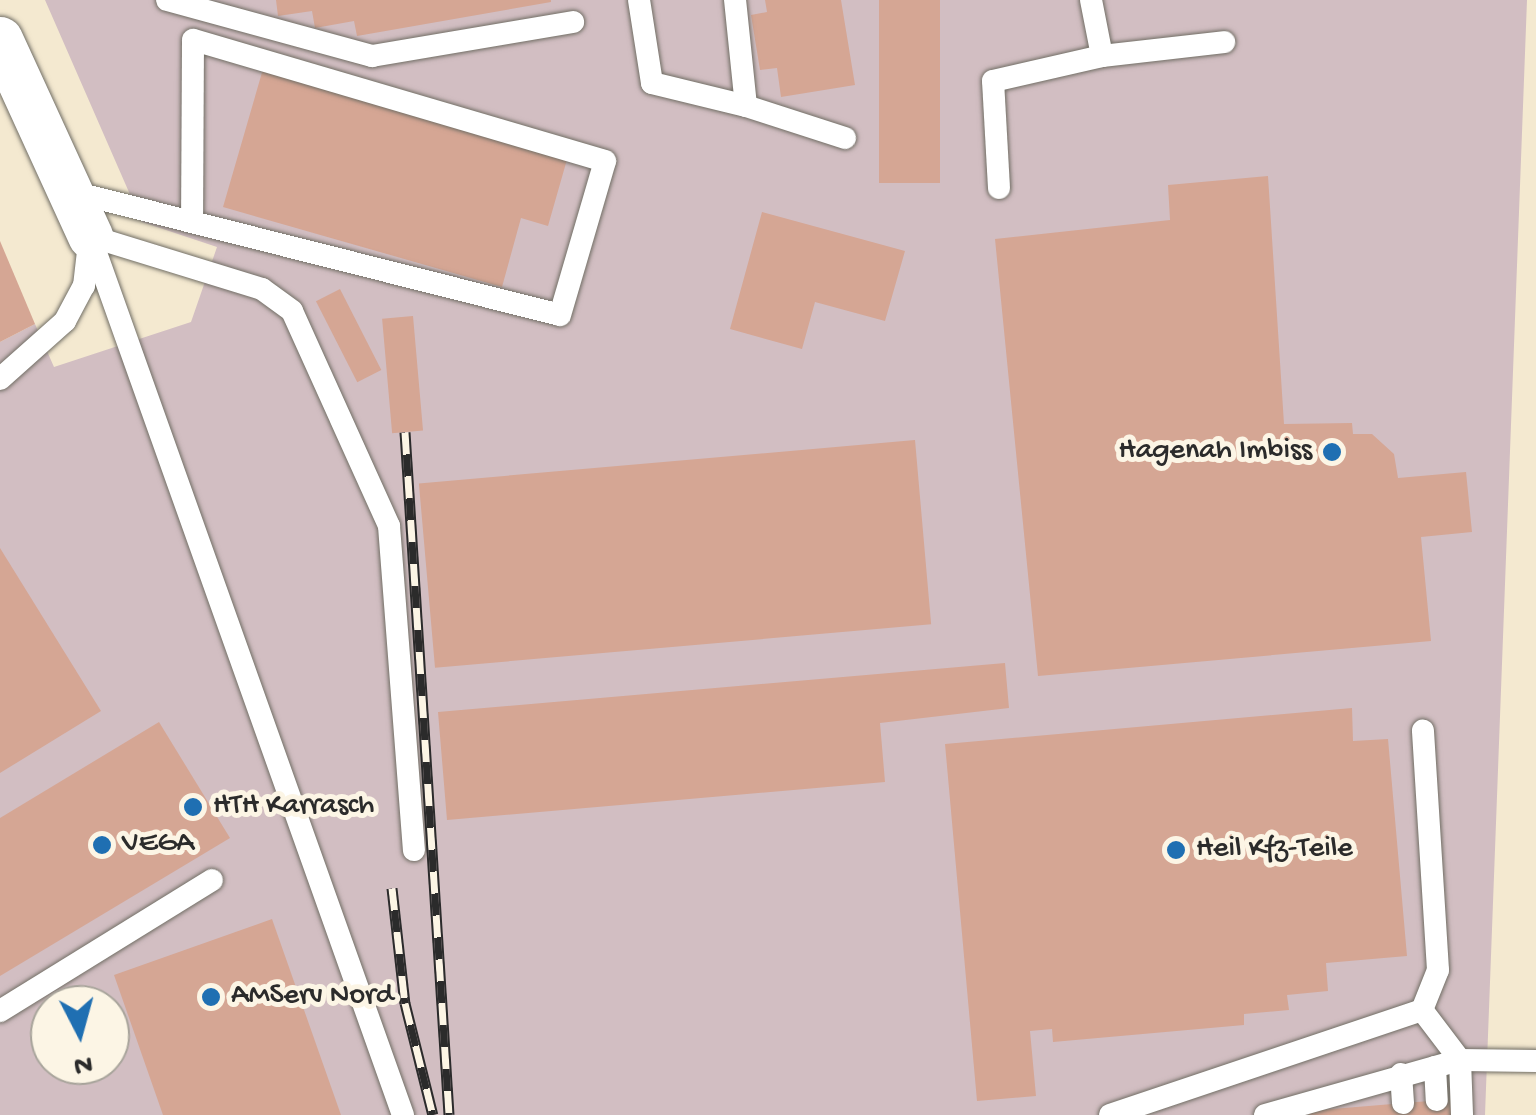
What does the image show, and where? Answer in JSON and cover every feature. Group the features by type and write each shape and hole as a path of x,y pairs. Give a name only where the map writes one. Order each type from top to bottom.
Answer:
{"street":[{"path":"0,40 90,236"}],"lane":[{"path":"167,0 372,56 573,22"},
{"path":"640,0 652,83 746,106 845,138"},
{"path":"735,0 746,106"},
{"path":"1090,0 1102,56"},
{"path":"69,191 192,216 560,315 604,160 193,40 192,216"},
{"path":"1000,188 993,80 1102,56 1224,42"},
{"path":"0,379 65,321 84,286 90,236"},
{"path":"90,236 262,289 292,311 389,526 414,850"},
{"path":"90,236 403,1115"},
{"path":"1110,1115 1422,1010 1438,970 1423,730"},
{"path":"0,1011 212,880"},
{"path":"1422,1010 1460,1060 1462,1115"},
{"path":"1265,1115 1366,1095 1401,1074 1460,1060 1536,1060"},
{"path":"1435,1067 1437,1100"},
{"path":"1401,1074 1403,1103"}],"shaded area":[{"path":"45,0 1527,0 1485,1115 0,1115 0,342 35,324 54,367 191,322 217,247 142,222"}],"building":[{"path":"276,0 551,2 357,36 354,21 315,28 312,11 278,16"},
{"path":"765,0 841,0 855,85 781,97 777,68 760,70 751,15 767,12"},
{"path":"879,0 940,0 940,183 879,183"},
{"path":"263,69 568,156 548,226 521,218 502,287 223,207"},
{"path":"1268,176 1284,424 1352,423 1353,434 1372,434 1394,454 1398,478 1466,472 1472,532 1421,537 1431,641 1038,676 995,239 1170,220 1168,185"},
{"path":"762,212 905,251 885,321 815,302 802,349 730,329"},
{"path":"0,241 35,324 0,342"},
{"path":"340,289 381,370 357,382 316,301"},
{"path":"413,316 423,431 392,433 382,319"},
{"path":"915,440 931,624 435,668 419,483"},
{"path":"0,548 101,711 0,773"},
{"path":"1005,663 1009,708 880,723 885,782 447,820 438,712"},
{"name":"Heil Kfz-Teile","path":"1352,708 1353,741 1388,739 1407,956 1326,963 1328,991 1287,995 1289,1010 1244,1014 1244,1025 1053,1042 1052,1029 1030,1031 1036,1096 977,1101 945,744"},
{"name":"VEGA","path":"159,722 230,838 0,976 0,818"},
{"name":"AMServ Nord","path":"272,919 341,1115 163,1115 130,1021 130,985 118,985 114,975"},
{"path":"1453,1099 1454,1115 1309,1115 1308,1111"}],"railway":[{"path":"405,432 449,1115"},
{"path":"392,888 405,1003 433,1115"}],"place":[{"name":"Hagenah Imbiss","path":"1332,452"},
{"name":"HTH Karrasch","path":"193,807"},
{"name":"VEGA","path":"102,845"},
{"name":"Heil Kfz-Teile","path":"1176,850"},
{"name":"AMServ Nord","path":"211,997"}]}
